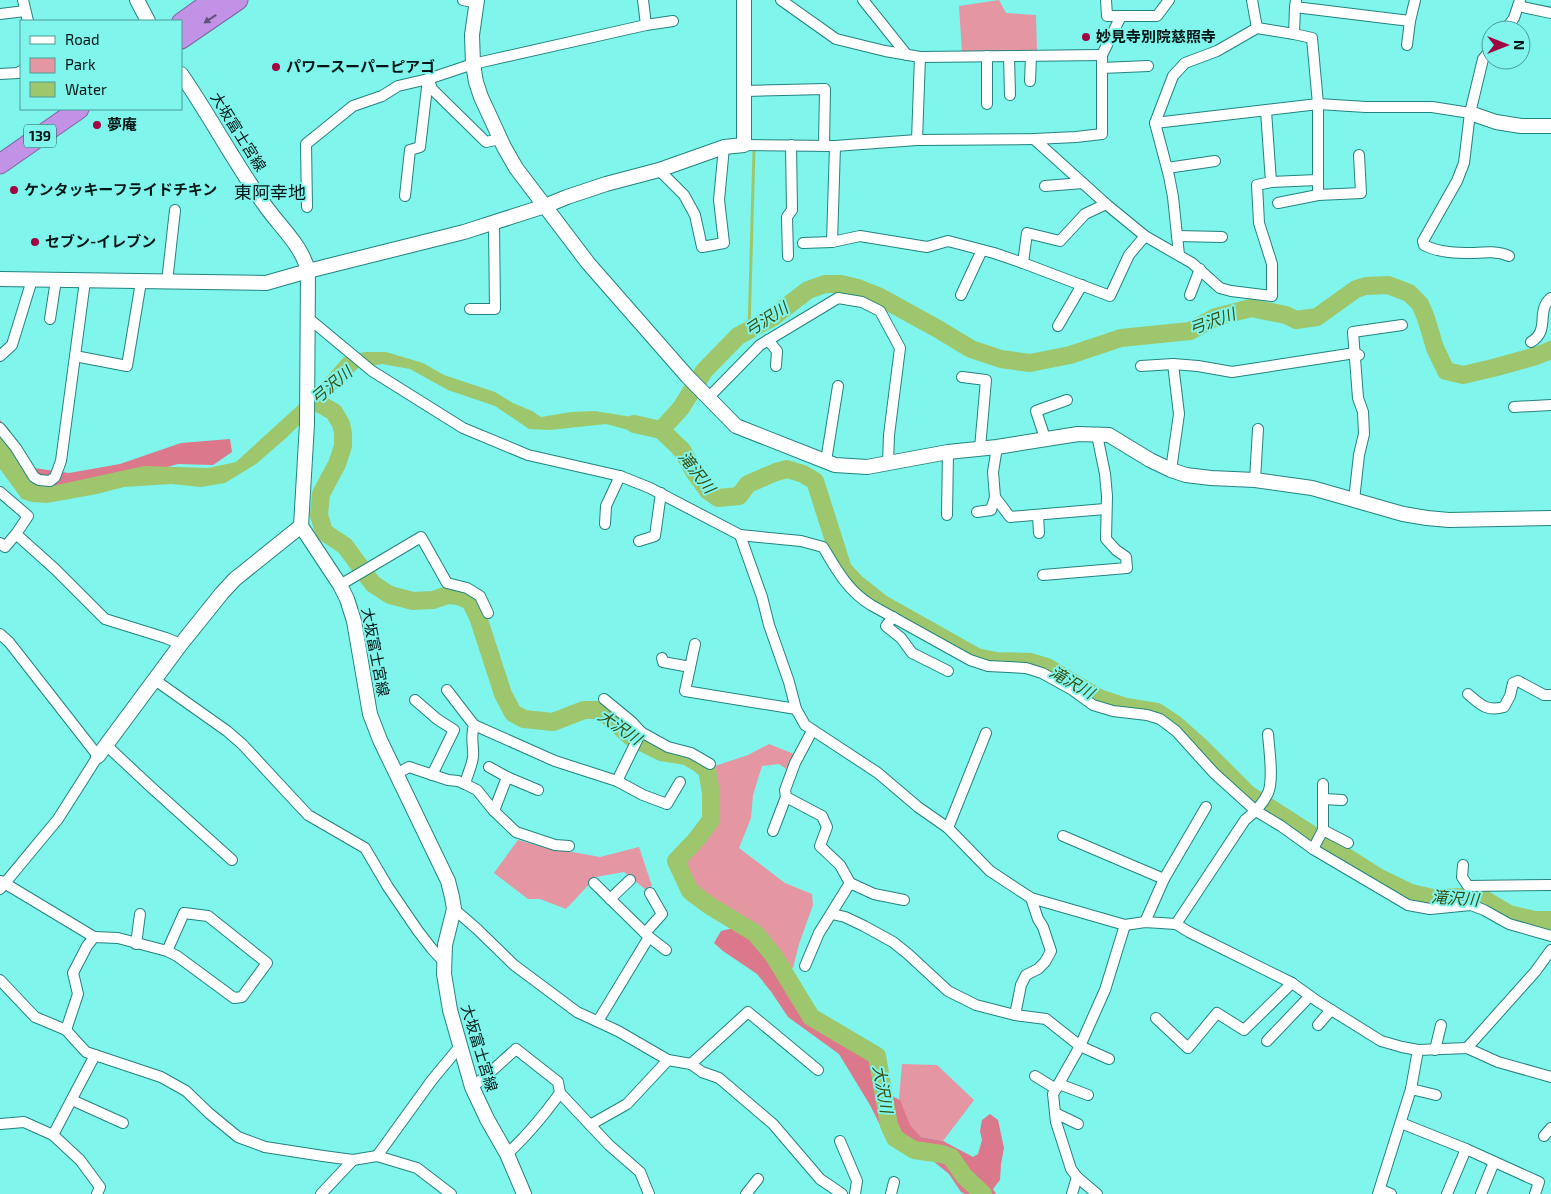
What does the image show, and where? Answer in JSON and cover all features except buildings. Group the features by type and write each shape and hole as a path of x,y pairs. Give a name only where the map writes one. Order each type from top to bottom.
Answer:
{"highway":[{"path":"182,22 213,0"},
{"path":"182,37 238,0"},
{"name":"139","path":"0,149 56,110"},
{"name":"139","path":"0,164 78,110"}],"street":[{"path":"23,0 28,20"},
{"path":"137,0 147,20"},
{"path":"643,0 646,24"},
{"path":"744,0 744,145"},
{"path":"781,0 836,39 866,48 920,57 1102,55"},
{"path":"863,0 907,55"},
{"path":"1106,0 1107,16 1157,16 1169,0"},
{"path":"1252,0 1257,28"},
{"path":"1407,45 1415,0"},
{"path":"472,1 473,64 476,82 500,139 516,168 588,263 687,376 736,426 835,465 867,467 948,452 997,447 1045,438 1078,434 1109,436 1150,460 1186,475 1255,480 1312,488 1403,514 1449,520 1551,518"},
{"path":"1512,20 1519,3 1551,13"},
{"path":"1294,34 1295,4 1410,21"},
{"path":"0,14 25,11"},
{"path":"0,279 266,283 494,224 567,197 659,170 724,147 744,145 835,146 916,140 1034,139 1102,134 1102,55 1120,16"},
{"path":"307,207 306,144 353,106 382,96 398,86 428,79 473,64 646,24 673,21"},
{"path":"1179,255 1173,198 1155,123 1173,76 1185,63 1217,51 1257,28 1312,38 1318,104 1318,195"},
{"path":"987,104 988,56"},
{"path":"1010,56 1010,95"},
{"path":"1030,81 1031,56"},
{"path":"916,140 920,57"},
{"path":"1102,68 1148,66"},
{"path":"1481,67 1470,113 1464,163 1457,181 1422,241 1424,246 1434,251 1490,252 1509,256"},
{"path":"0,74 20,72"},
{"name":"大坂富士宮線","path":"182,76 264,205 288,233 305,259 308,271 307,424 301,526 340,585 347,599 354,621 370,714 396,774 448,881 454,909 445,945 444,974 447,996 472,1087 487,1119 507,1154 524,1194"},
{"path":"428,79 432,89 486,142 500,139"},
{"path":"405,196 410,150 420,147 428,79"},
{"path":"745,91 825,89 824,145"},
{"path":"1155,123 1318,104 1366,107 1432,107 1470,113 1496,122 1521,126 1551,126"},
{"path":"1266,111 1271,182"},
{"path":"1034,139 1106,204 1145,236 1192,263 1220,288 1231,291 1272,296 1272,264 1259,223 1257,185 1271,182 1317,180"},
{"path":"788,256 787,217 792,210 791,145"},
{"path":"832,242 835,146"},
{"path":"659,170 684,195 695,215 702,247 724,243 719,200 724,147"},
{"path":"1278,203 1318,195 1361,193 1359,155"},
{"path":"1167,168 1215,161"},
{"path":"1045,186 1083,183"},
{"path":"1023,263 1027,233 1060,241 1085,214 1106,204"},
{"path":"167,282 175,210"},
{"path":"470,310 495,309 494,224"},
{"path":"803,243 832,242 860,236 927,247 948,241 1023,263 1110,296 1129,255 1145,236"},
{"path":"1177,236 1222,237"},
{"path":"961,295 982,250"},
{"path":"1190,295 1200,270"},
{"path":"0,356 12,345 32,280"},
{"path":"50,319 56,280"},
{"path":"0,428 16,448 34,477 39,480 50,481 55,477 61,461 85,281"},
{"path":"75,356 127,366 142,282"},
{"path":"1058,326 1082,285"},
{"path":"706,395 760,345 838,298 862,302 880,311 900,348 889,435 888,463"},
{"path":"1531,342 1545,335 1547,326 1546,306 1551,298"},
{"path":"307,317 372,371 463,428 528,455 620,476 661,493 740,535 801,541 823,547 845,583 858,597 970,660 988,666 1026,668 1042,673 1093,705 1113,711 1147,715 1160,719 1176,731 1214,773 1256,811 1282,826 1313,849 1408,905 1430,909 1470,905 1484,910 1509,924 1551,936"},
{"path":"1354,500 1359,455 1364,434 1363,412 1358,398 1357,354 1353,332 1402,325"},
{"path":"768,340 777,351 776,366"},
{"path":"1141,366 1173,364 1232,372 1357,354"},
{"path":"1171,470 1179,414 1173,364"},
{"path":"962,377 986,380 980,448"},
{"path":"826,461 838,386"},
{"path":"1045,438 1036,410 1067,400"},
{"path":"1514,407 1551,405"},
{"path":"1255,480 1258,429"},
{"path":"1044,575 1127,568 1126,557 1106,540 1105,474 1097,435"},
{"path":"977,512 991,510 995,497 993,472 997,447"},
{"path":"947,515 948,452"},
{"path":"605,524 606,506 620,476"},
{"path":"0,492 28,516 5,547 0,543"},
{"path":"639,540 655,536 661,493"},
{"path":"995,497 1010,517 1106,508"},
{"path":"1038,515 1039,533"},
{"path":"167,951 184,913 208,916 267,963 242,996 234,998 177,956 167,951 118,938 94,937 1,885 58,819 102,751 181,644 222,593 235,579 301,526"},
{"path":"16,534 55,569 105,619 181,644"},
{"path":"740,535 762,597 796,709 805,725 878,774 918,807 948,828 990,871 1030,898 1125,925 1145,922 1176,924 1292,983 1381,1041 1418,1050 1467,1048 1498,1062 1551,1077"},
{"path":"340,585 421,537 447,583 467,588 480,596 488,613"},
{"path":"893,617 886,626 901,638 912,653 948,671"},
{"path":"0,634 9,642 102,751 152,788 232,860"},
{"path":"694,644 685,691 796,709"},
{"path":"662,658 663,662 690,667"},
{"path":"155,680 227,731 242,744 308,815 365,848 388,888 418,931 444,962"},
{"path":"1468,694 1484,707 1497,709 1504,707 1510,696 1513,683 1518,681 1544,695 1551,695"},
{"path":"447,690 474,726 555,761 617,781 643,795 667,804 680,782"},
{"path":"604,699 632,722 640,734 668,747 691,753 710,764"},
{"path":"415,700 437,719 454,730 432,775"},
{"path":"465,784 473,759 471,735 474,726"},
{"path":"773,831 786,797 786,790 795,763 812,731"},
{"path":"948,828 986,733"},
{"path":"617,781 640,734"},
{"path":"1176,924 1245,820 1256,811 1268,792 1270,767 1268,734"},
{"path":"396,774 409,767 448,780 458,781 476,790 516,832 555,845 569,846"},
{"path":"489,767 507,778 538,790"},
{"path":"494,811 507,778"},
{"path":"1313,849 1323,830 1323,784"},
{"path":"786,797 822,816 827,828 820,846 840,865 850,883 874,894 904,900"},
{"path":"1323,799 1342,800"},
{"path":"1145,922 1164,879 1206,807"},
{"path":"1323,830 1348,843"},
{"path":"1064,836 1164,879"},
{"path":"1463,865 1462,877 1468,886 1551,885"},
{"path":"610,899 630,880"},
{"path":"594,883 647,935 666,950"},
{"path":"805,966 820,933 850,883"},
{"path":"598,1021 647,935 662,914 650,893"},
{"path":"1014,1015 1021,985 1026,975 1038,969 1045,962 1051,951 1044,927 1038,919 1030,898"},
{"path":"454,909 514,965 577,1012 618,1031 668,1060 691,1064 702,1072 719,1078 773,1124 820,1179 842,1194"},
{"path":"136,944 140,914"},
{"path":"832,914 845,917 893,942 948,991 976,1005 1014,1015 1046,1019 1080,1046 1109,1059"},
{"path":"1097,1194 1077,1178 1071,1169 1056,1122 1053,1094 1080,1046 1105,990 1125,925"},
{"path":"66,1030 78,994 73,973 87,946 94,937"},
{"path":"1467,1048 1535,972 1551,950"},
{"path":"0,980 35,1016 66,1030 86,1052 161,1077 178,1086 238,1137 265,1147 353,1160 377,1156 417,1168 451,1194"},
{"path":"1156,1018 1188,1048 1218,1013 1244,1030 1292,983"},
{"path":"1268,1041 1310,996"},
{"path":"1318,1025 1332,1010"},
{"path":"691,1064 748,1012 818,1070"},
{"path":"1435,1050 1441,1025"},
{"path":"377,1156 432,1080 461,1045"},
{"path":"472,1087 516,1049 558,1082 560,1094 609,1145 640,1172 649,1194"},
{"path":"1385,1193 1400,1123 1411,1089 1418,1050"},
{"path":"53,1135 95,1055"},
{"path":"590,1125 627,1104 668,1060"},
{"path":"1035,1076 1058,1086 1088,1095"},
{"path":"1411,1089 1436,1095"},
{"path":"507,1154 523,1140 560,1094"},
{"path":"72,1100 123,1123"},
{"path":"1055,1114 1078,1124"},
{"path":"0,1124 24,1122 53,1135 80,1160 100,1187 97,1194"},
{"path":"1400,1123 1539,1182 1535,1194"},
{"path":"840,1141 857,1181 855,1194"},
{"path":"1448,1194 1466,1150"},
{"path":"321,1194 353,1160"},
{"path":"1480,1194 1494,1162"},
{"path":"1072,1194 1077,1178"},
{"path":"746,1194 758,1179"},
{"path":"891,1194 894,1182"}],"green space":[{"path":"999,0 1006,13 1036,15 1037,51 962,52 959,6"},
{"path":"769,744 794,754 788,770 779,764 762,766 753,795 751,818 739,848 785,883 812,894 813,905 799,944 793,968 789,967 776,946 750,924 717,911 685,880 679,862 715,819 717,799 712,767 748,755"},
{"path":"518,840 539,846 600,857 639,847 652,886 645,889 624,872 596,877 566,909 540,899 528,899 494,873"},
{"path":"902,1064 937,1065 974,1100 943,1141 921,1137 908,1124 899,1098"}],"shaded area":[{"path":"0,420 8,428 34,468 69,473 120,464 181,443 230,439 232,452 213,465 178,464 44,497 0,458"},
{"path":"738,927 757,945 793,993 801,1010 817,1026 851,1043 867,1054 875,1087 900,1100 910,1125 921,1137 943,1141 973,1157 978,1154 982,1140 980,1131 982,1120 990,1114 998,1120 1004,1148 1000,1180 993,1189 996,1194 965,1194 961,1192 949,1174 932,1160 913,1156 890,1145 870,1105 839,1054 788,1017 757,974 714,943 721,931"}],"water":[{"path":"365,352 386,352 423,363 444,375 495,392 541,417 571,412 595,411 657,421 654,437 606,424 550,430 529,429 495,406 448,390 410,369 382,364 358,368 285,439 256,464 225,483 201,487 171,484 124,487 47,503 22,499 0,469 0,432 18,458 48,487 144,466 208,468 236,462 317,388 344,357"}],"waterway":[{"path":"749,330 754,150"},
{"name":"弓沢川","path":"634,424 661,430 681,408 704,371 738,336 773,317 808,290 825,284 841,284 878,296 971,349 1001,359 1030,363 1070,355 1121,338 1190,331 1216,317 1251,308 1286,315 1296,320 1317,317 1356,289 1366,286 1388,285 1409,293 1420,304 1435,348 1446,371 1463,375 1536,356 1551,350"},
{"name":"大沢川","path":"313,400 334,412 341,424 343,433 343,446 337,464 321,494 319,515 324,532 345,546 373,584 390,595 413,601 433,600 448,595 458,596 470,601 478,617 503,694 513,713 524,719 553,722 584,710 601,710 631,737 661,752 686,756 707,770 711,793 711,820 696,840 676,861 690,891 710,906 755,933 774,956 811,1017 877,1056 889,1125 895,1138 914,1150 951,1157 964,1176 983,1194"},
{"name":"滝沢川","path":"661,430 682,450 708,491 718,498 739,496 748,484 787,469 803,474 815,481 843,569 856,583 881,603 977,657 996,661 1031,662 1047,667 1099,698 1126,707 1157,712 1175,724 1202,748 1248,794 1378,877 1411,893 1433,898 1482,898 1509,914 1535,920 1551,920"}],"place":[{"name":"妙見寺別院慈照寺","path":"1086,37"},
{"name":"パワースーパーピアゴ","path":"276,67"},
{"name":"夢庵","path":"97,125"},
{"name":"ケンタッキーフライドチキン","path":"14,190"},
{"name":"セブン-イレブン","path":"35,242"}],"district":[{"name":"東阿幸地","path":"270,193"}]}
